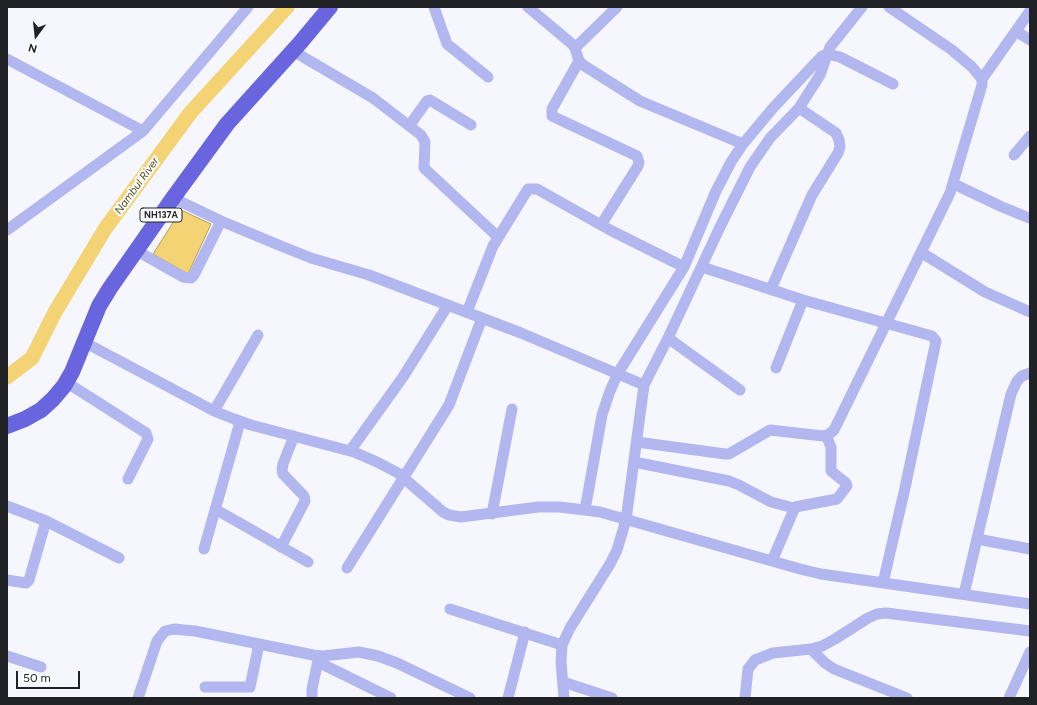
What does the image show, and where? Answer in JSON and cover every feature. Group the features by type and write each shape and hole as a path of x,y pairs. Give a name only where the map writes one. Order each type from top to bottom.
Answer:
{"highway":[{"name":"NH137A","path":"7,426 25,419 41,410 54,399 72,372 100,306 110,288 173,198 227,124 293,51 330,7"}],"street":[{"path":"7,230 144,131 248,7"},
{"path":"434,7 446,42 488,77"},
{"path":"528,7 572,44 579,60 583,65 645,105 743,144"},
{"path":"575,48 617,7"},
{"path":"564,698 564,682 561,662 562,645 570,628 610,564 617,550 626,520 644,385 750,167 765,144 799,108 820,75 830,47 862,7"},
{"path":"889,7 952,50 972,67 982,79"},
{"path":"637,442 729,454 770,430 826,435 834,430 954,184 981,90 982,79 1030,11"},
{"path":"1016,31 1030,40"},
{"path":"293,51 373,98 421,135 424,140 424,168 498,237"},
{"path":"585,510 602,415 610,392 626,377 684,267 716,191 731,162 743,144 773,108 820,57 827,54 840,57 893,84"},
{"path":"7,59 144,131"},
{"path":"579,60 552,109 552,116 637,156 639,162 638,166 601,225"},
{"path":"409,126 427,101 430,100 471,125"},
{"path":"771,289 812,195 838,153 840,147 836,134 799,108"},
{"path":"1014,155 1030,136"},
{"path":"954,184 1029,218"},
{"path":"467,312 493,246 525,191 528,189 537,189 601,225 684,267"},
{"path":"173,198 221,221 311,258 369,275 467,312 644,385"},
{"path":"137,251 183,277 191,278 194,276 221,221"},
{"path":"922,252 985,292 1030,312"},
{"path":"702,267 803,300 932,336 936,341 906,488 884,583"},
{"path":"776,368 803,300"},
{"path":"350,451 403,377 448,305"},
{"path":"347,568 453,396 482,318"},
{"path":"214,411 258,335"},
{"path":"668,338 740,390"},
{"path":"84,342 214,411 240,422 350,451 378,462 398,473 443,512 449,515 461,517 538,507 559,507 600,512 821,574 1030,604"},
{"path":"964,594 1011,394 1017,381 1022,376 1030,373"},
{"path":"66,382 146,433 148,438 128,480"},
{"path":"492,514 512,410"},
{"path":"204,549 240,422"},
{"path":"634,462 729,481 771,502 794,508 797,506 837,499 847,486 846,483 831,471 830,447 826,435"},
{"path":"281,547 305,501 304,496 283,474 282,470 282,464 294,436"},
{"path":"7,506 46,521 119,558"},
{"path":"772,561 794,508"},
{"path":"215,509 308,562"},
{"path":"7,580 23,583 28,582 46,521"},
{"path":"977,539 1030,549"},
{"path":"450,609 529,633 562,645"},
{"path":"748,697 748,670 755,660 773,653 811,649 835,640 868,618 881,613 1030,631"},
{"path":"138,698 157,641 165,631 174,629 195,631 259,644 318,659 390,698"},
{"path":"508,698 529,633"},
{"path":"205,687 250,687 259,644"},
{"path":"811,649 825,663 834,668 907,698"},
{"path":"318,659 359,652 378,656 397,663 470,698"},
{"path":"1009,698 1030,652"},
{"path":"7,656 41,667"},
{"path":"312,698 312,689 318,659"},
{"path":"564,682 612,698"}],"shaded area":[{"path":"181,210 211,224 188,274 153,254"}],"waterway":[{"name":"Nambul River","path":"7,377 32,358 55,312 105,229 191,112 287,7"}]}
